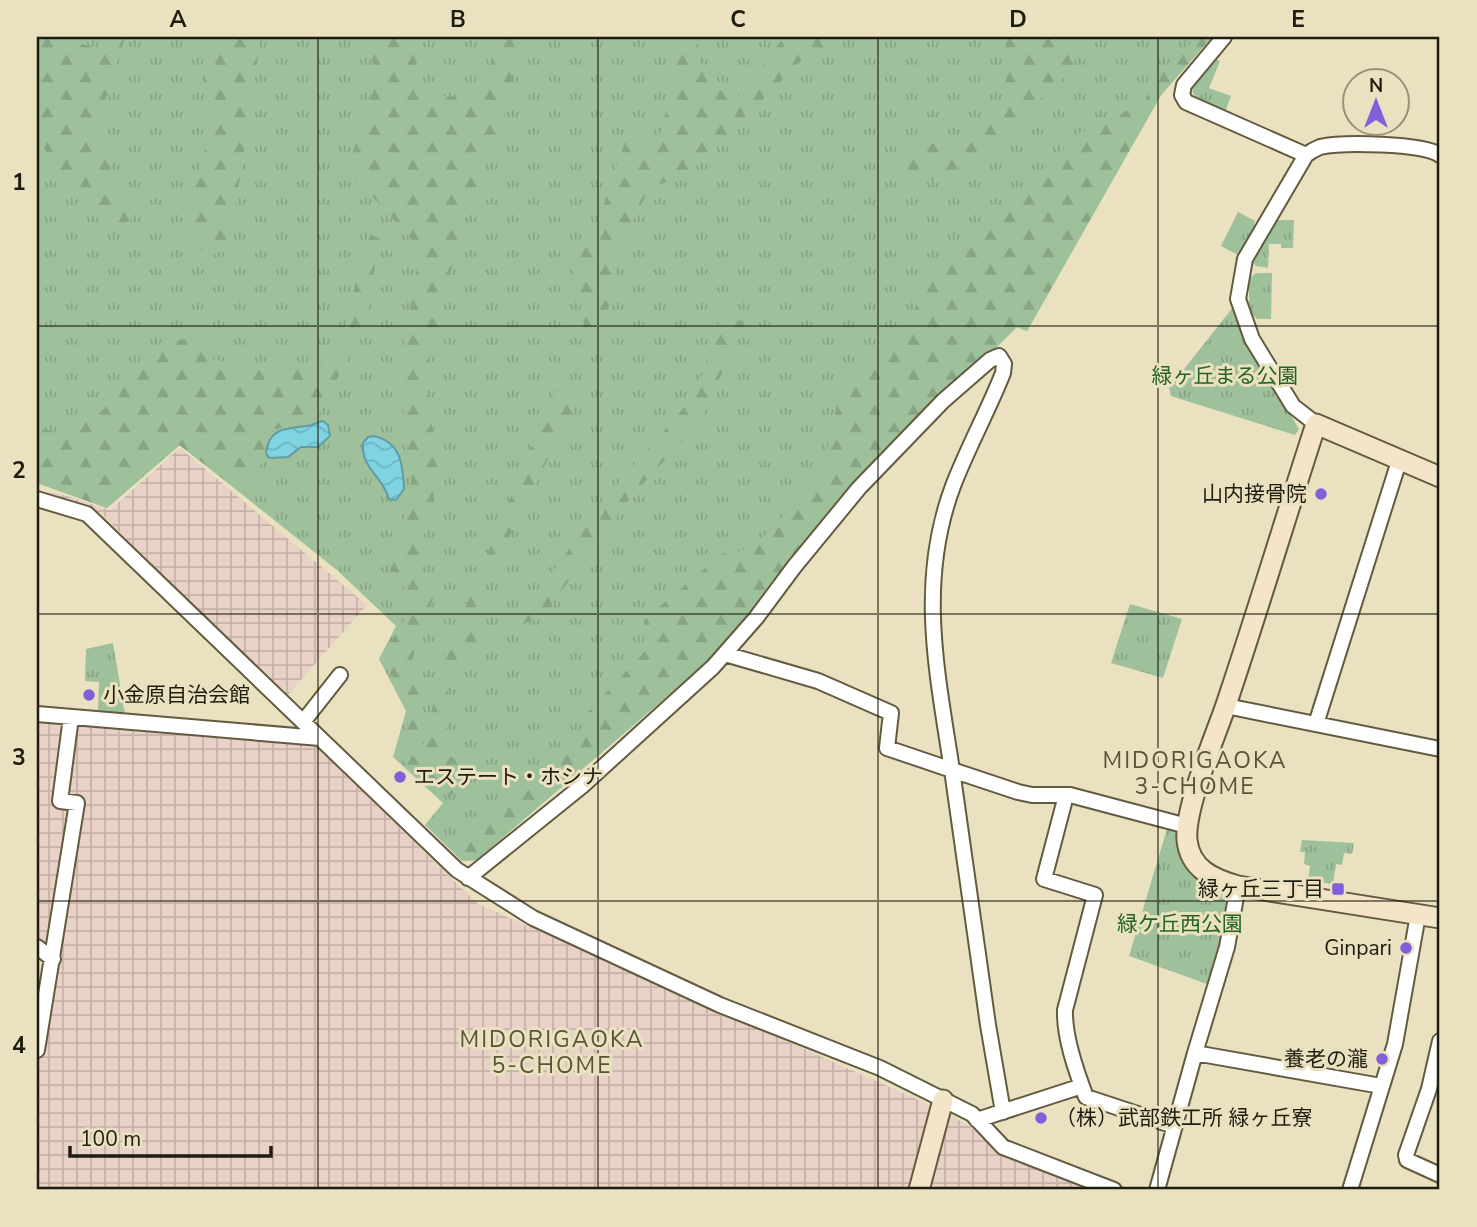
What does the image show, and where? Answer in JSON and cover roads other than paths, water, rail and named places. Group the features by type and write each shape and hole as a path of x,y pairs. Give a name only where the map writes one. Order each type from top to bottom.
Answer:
{"street":[{"path":"1224,37 1184,85 1182,95 1186,102 1306,155"},
{"path":"1440,155 1420,147 1334,145 1317,148 1306,155 1245,259 1238,299 1252,339 1293,406 1316,424 1440,477"},
{"path":"468,878 582,786 725,654 859,488 943,401 989,360 999,356 1004,364 1003,373 953,486 939,534 934,568 933,644 1003,1112"},
{"path":"1316,424 1196,793 1187,826 1187,840 1195,864 1218,880 1238,886 1440,918"},
{"path":"1316,724 1400,458"},
{"path":"37,499 87,514 468,878 533,918 720,1005 880,1068 972,1114 1003,1147 1114,1190"},
{"path":"725,654 818,681 891,713 887,748 1018,792 1063,795 1187,826"},
{"path":"303,722 340,675"},
{"path":"1226,706 1440,749"},
{"path":"37,714 320,738"},
{"path":"37,1050 77,803 60,801 71,717"},
{"path":"1063,795 1064,803 1044,879 1096,895 1065,1010 1065,1023 1082,1086 1086,1097 1174,1126"},
{"path":"1157,1190 1227,947 1238,886"},
{"path":"1350,1190 1395,1044 1418,915"},
{"path":"37,947 53,959"},
{"path":"1440,1041 1434,1090 1406,1155 1407,1160 1440,1175"},
{"path":"1195,1053 1381,1086"},
{"path":"977,1119 1082,1086"},
{"path":"919,1190 943,1100"}],"water":[{"path":"323,421 328,425 330,436 318,447 301,447 288,457 269,458 266,453 268,444 275,434"},
{"path":"374,436 390,443 399,456 404,489 396,500 389,499 365,459 363,443 368,437"}],"place":[{"name":"山内接骨院","path":"1321,494"},
{"name":"小金原自治会館","path":"89,695"},
{"name":"エステート・ホシナ","path":"400,777"},
{"name":"緑ヶ丘三丁目","path":"1338,889"},
{"name":"Ginpari","path":"1406,948"},
{"name":"養老の瀧","path":"1382,1059"},
{"name":"（株）武部鉄工所 緑ヶ丘寮","path":"1041,1118"}],"district":[{"name":"MIDORIGAOKA 3-CHOME","path":"1195,773"},
{"name":"MIDORIGAOKA 5-CHOME","path":"552,1052"}],"park label":[{"name":"緑ヶ丘まる公園","path":"1225,376"},
{"name":"緑ケ丘西公園","path":"1180,924"}]}
